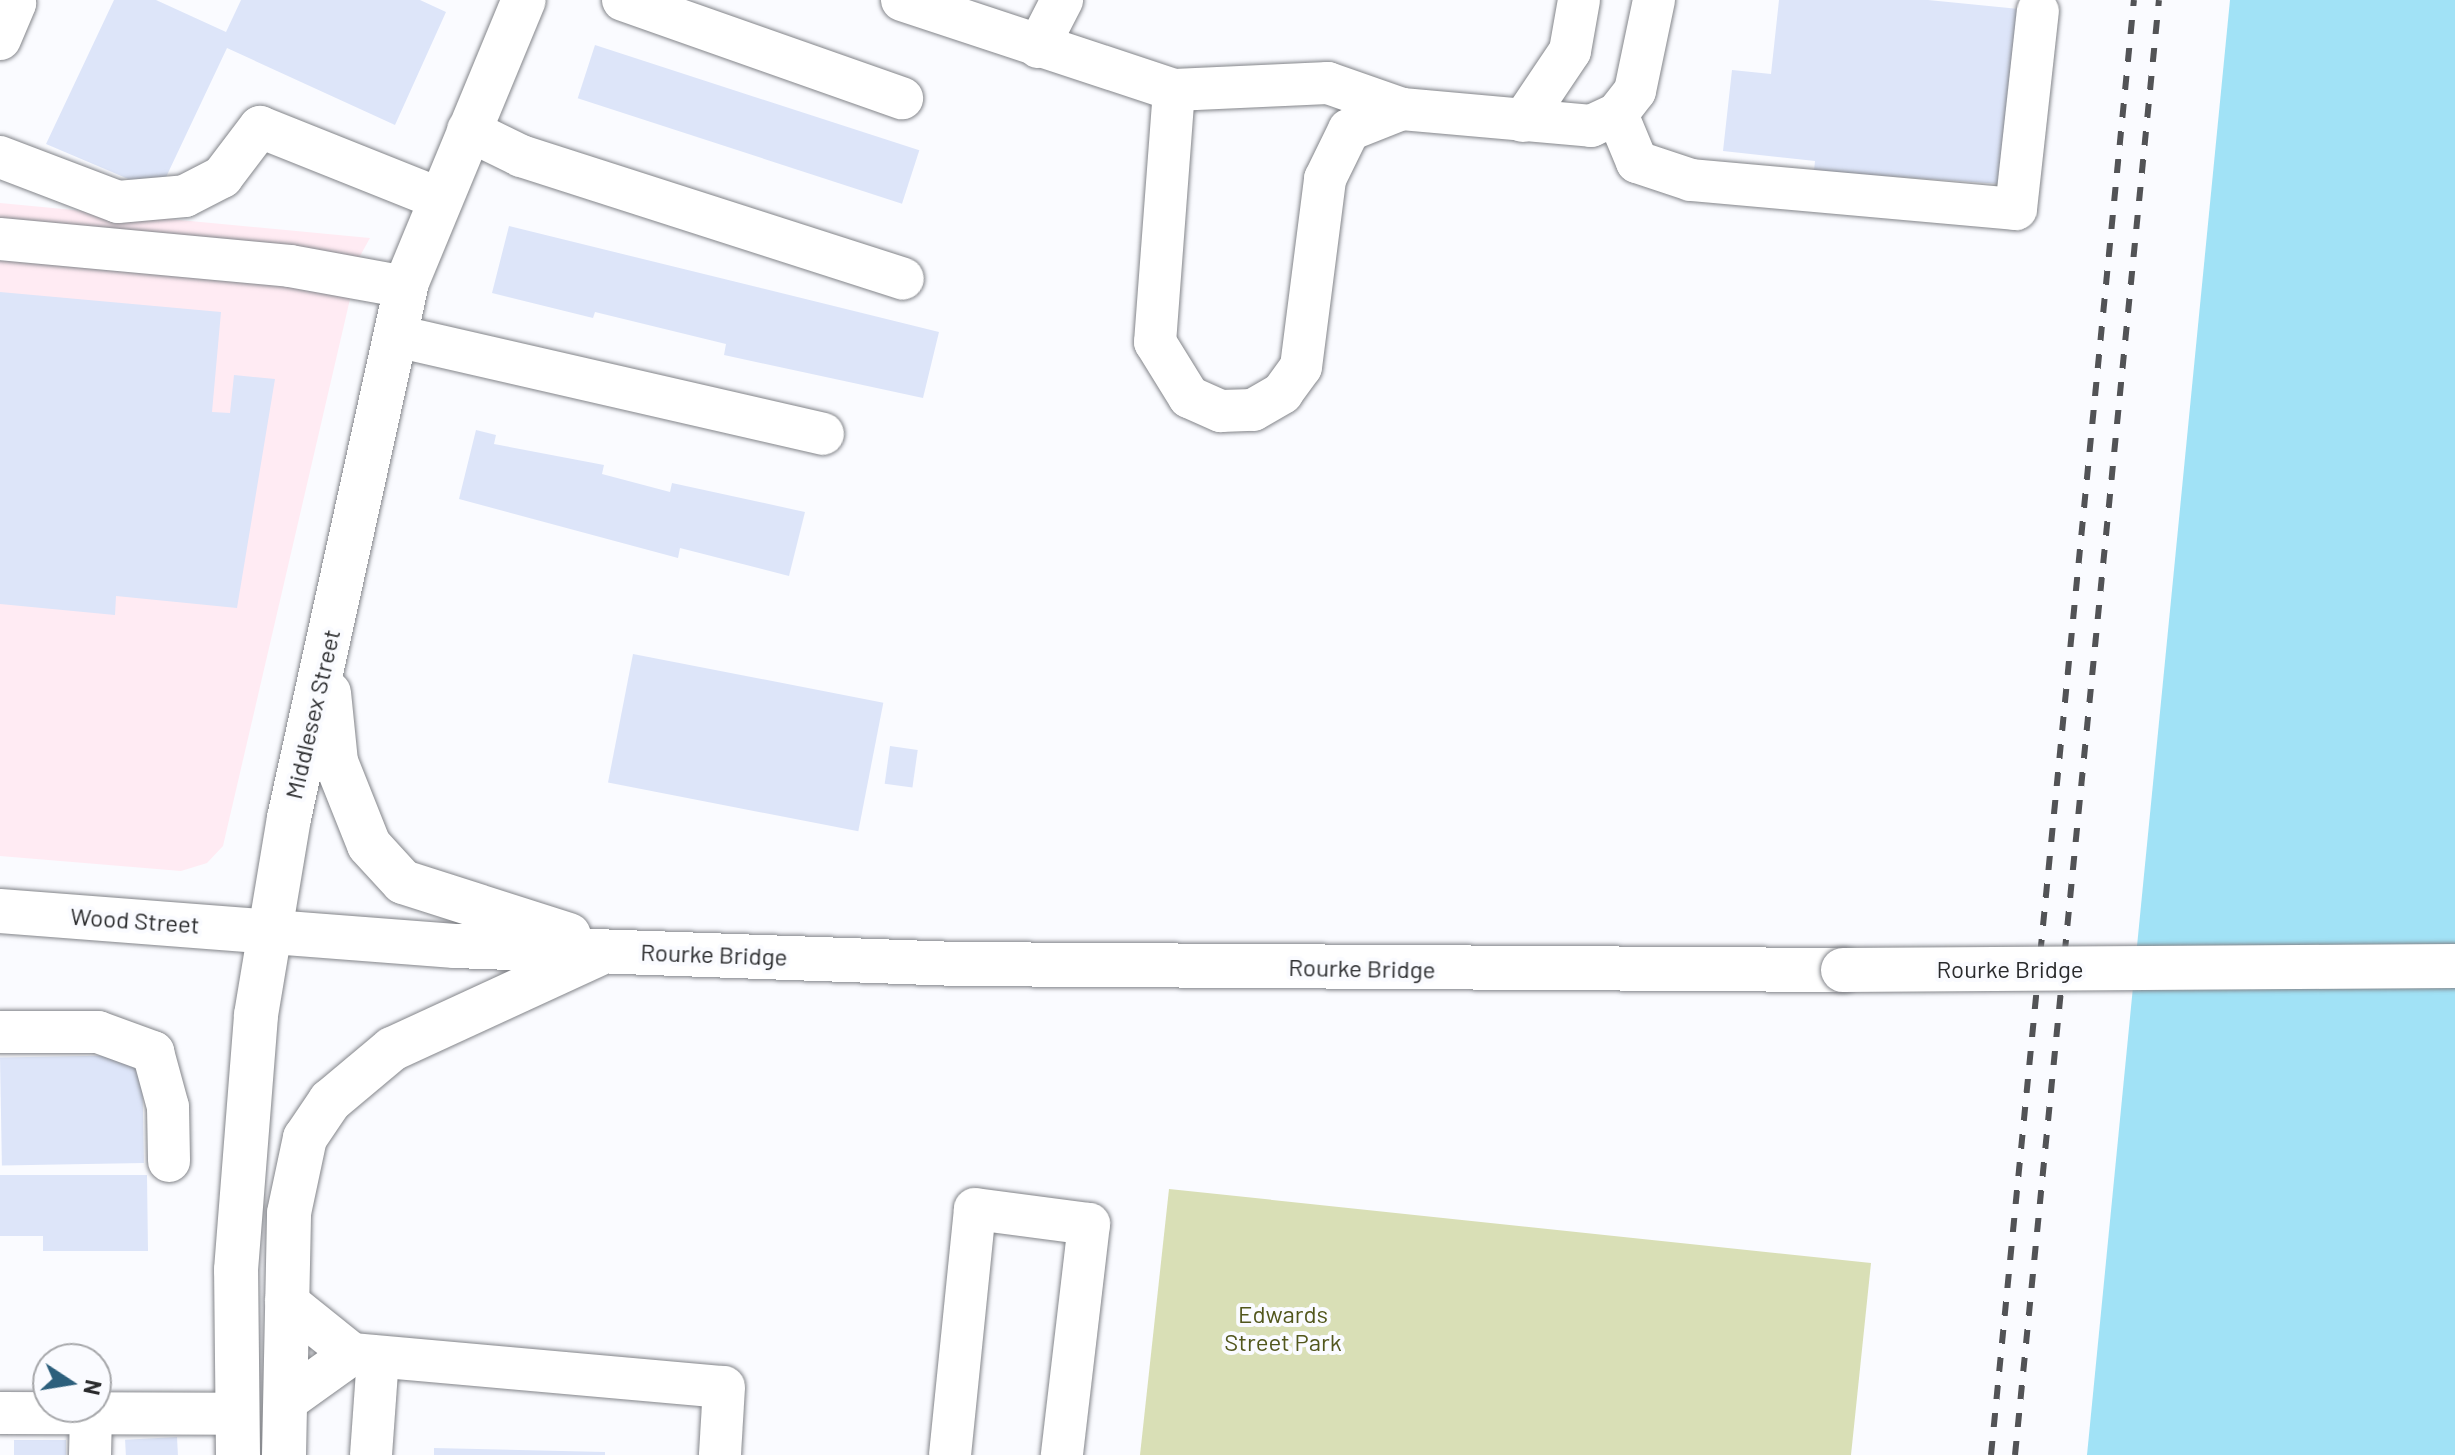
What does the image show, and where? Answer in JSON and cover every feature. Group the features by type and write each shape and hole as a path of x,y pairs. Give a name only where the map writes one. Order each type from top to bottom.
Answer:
{"main road":[{"name":"Middlesex Street","path":"238,1434 236,1270 256,1015 270,930 325,656 406,287 517,2"},
{"path":"325,656 336,762 369,845 403,882 609,950"},
{"name":"Wood Street","path":"0,911 270,930"},
{"name":"Rourke Bridge","path":"270,930 609,950 957,964 1843,970 2455,966"},
{"path":"284,1455 286,1301 293,1180 305,1138 330,1101 392,1049 609,950"}],"street":[{"path":"0,39 15,3 8,0"},
{"path":"623,0 902,98"},
{"path":"902,0 1174,90 1328,83 1402,109 1591,126 1617,114 1643,68 1654,0"},
{"path":"1038,47 1062,0"},
{"path":"1523,121 1570,51 1579,0"},
{"path":"1617,114 1637,162 1691,180 2016,209 2038,11"},
{"path":"1174,90 1155,342 1189,397 1221,411 1253,410 1282,393 1301,367 1325,179 1349,130 1402,109"},
{"path":"0,157 118,202 185,196 222,177 260,127 440,199"},
{"path":"468,130 521,156 903,279"},
{"path":"0,239 290,266 406,287"},
{"path":"396,336 823,434"},
{"path":"0,1032 98,1032 153,1052 168,1107 169,1161"},
{"path":"950,1455 975,1209 1089,1224 1062,1455"},
{"path":"286,1301 365,1356 724,1387 720,1455"},
{"path":"285,1402 365,1356"},
{"path":"365,1356 371,1455"},
{"path":"0,1413 32,1413"},
{"path":"112,1417 238,1434"},
{"path":"90,1455 91,1423"}],"shaded area":[{"path":"0,203 370,238 360,256 223,846 207,863 181,871 0,856"}],"green space":[{"name":"Edwards Street Park","path":"1169,1189 1871,1263 1851,1455 1140,1455"}],"water":[{"path":"2230,0 2455,0 2455,1455 2087,1455"}],"building":[{"path":"114,0 156,0 226,32 241,0 420,0 446,12 395,125 227,48 159,192 46,144"},
{"path":"1779,0 1928,0 2019,9 2001,184 1814,171 1815,161 1723,151 1732,70 1771,74"},
{"path":"595,45 919,150 902,204 578,98"},
{"path":"509,226 939,332 923,398 724,355 726,344 595,312 593,318 492,293"},
{"path":"0,292 221,312 212,412 230,413 234,375 275,379 237,608 116,596 115,615 0,604"},
{"path":"476,430 496,435 494,444 604,465 602,474 670,492 672,483 805,512 789,576 680,548 678,558 459,499"},
{"path":"633,654 883,703 858,831 608,783"},
{"path":"890,746 918,750 912,788 885,784"},
{"path":"142,1055 144,1163 2,1165 0,1057"},
{"path":"0,1175 147,1175 148,1251 43,1251 43,1236 0,1236"},
{"path":"177,1437 178,1455 126,1455 125,1440"},
{"path":"14,1440 66,1440 66,1455 14,1455"},
{"path":"434,1448 605,1452 605,1455 434,1455"}],"railway":[{"path":"1991,1455 2134,0"},
{"path":"2015,1455 2159,0"}]}
